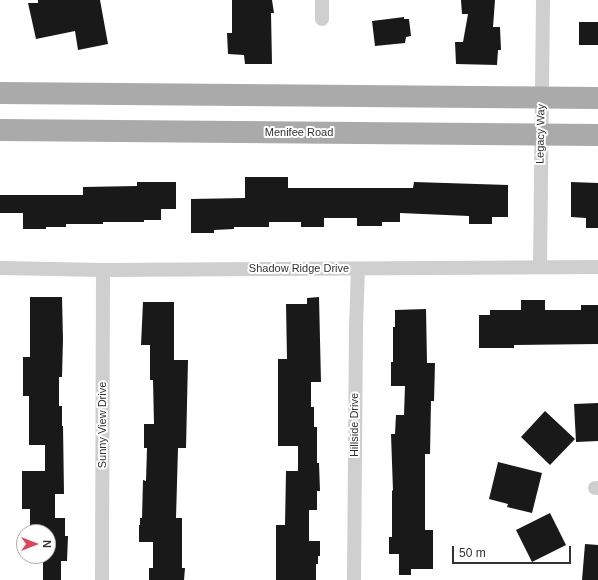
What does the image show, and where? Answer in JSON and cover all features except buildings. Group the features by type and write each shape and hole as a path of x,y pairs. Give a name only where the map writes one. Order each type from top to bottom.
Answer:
{"main road":[{"path":"0,93 598,98"},
{"name":"Menifee Road","path":"0,130 598,135"}],"street":[{"path":"322,0 322,19"},
{"name":"Legacy Way","path":"540,267 542,0"},
{"name":"Shadow Ridge Drive","path":"0,268 103,270 598,267"},
{"name":"Hillside Drive","path":"354,580 358,269"},
{"name":"Sunny View Drive","path":"102,580 103,270"}]}
